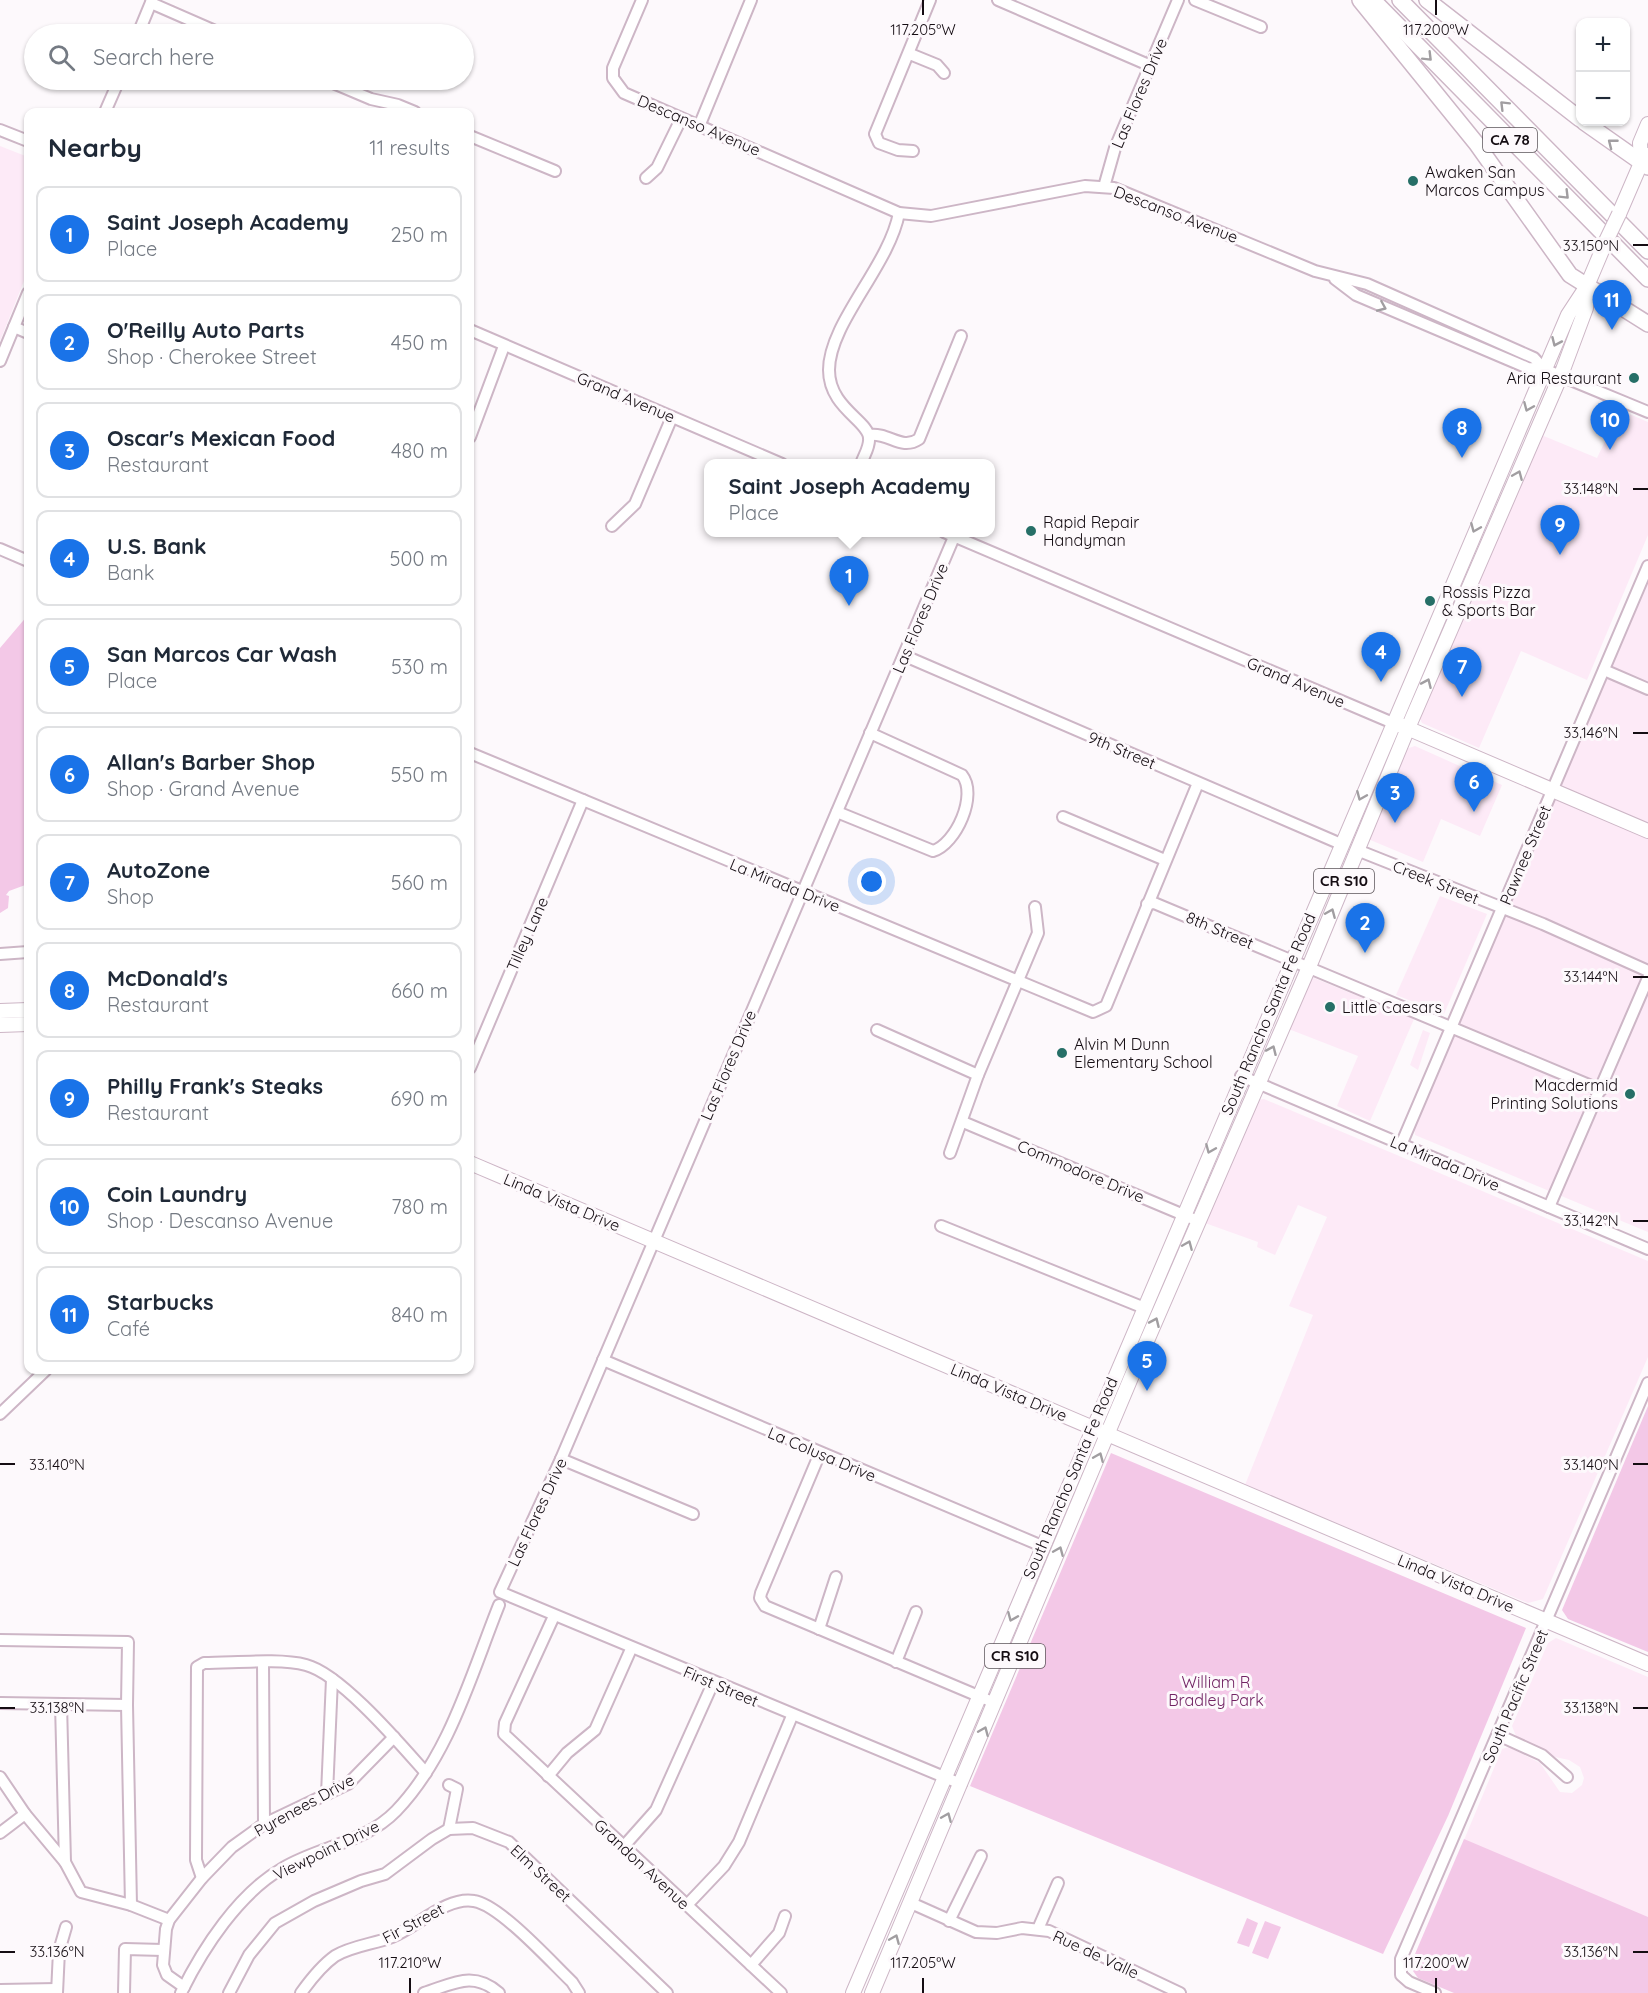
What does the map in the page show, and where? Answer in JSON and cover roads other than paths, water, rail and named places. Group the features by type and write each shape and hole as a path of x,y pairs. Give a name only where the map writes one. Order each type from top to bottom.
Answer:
{"highway":[{"path":"1360,0 1476,143 1570,275 1648,324"},
{"name":"CA 78","path":"1372,0 1648,279"},
{"name":"CA 78","path":"1400,0 1648,250"},
{"path":"1427,0 1576,115"},
{"path":"1591,126 1646,162"}],"main road":[{"name":"CR S10","path":"1587,286 1634,182 1646,162 1640,144 1648,124"},
{"name":"South Rancho Santa Fe Road","path":"853,1993 1142,1308 1544,369 1576,299 1587,286"},
{"name":"South Rancho Santa Fe Road","path":"872,1993 1198,1221 1309,967 1407,728 1561,375 1586,308 1587,286"},
{"path":"1437,618 1442,623 1443,648"},
{"name":"Grand Avenue","path":"1393,723 1648,831"},
{"path":"0,1011 24,1010"},
{"path":"0,1025 24,1024"},
{"name":"Linda Vista Drive","path":"474,1165 1648,1664"}],"street":[{"name":"Descanso Avenue","path":"642,0 613,68 613,78 624,93 681,119 700,124 899,213 931,216 1085,186 1104,187 1130,194 1332,277 1367,284 1387,292 1534,358 1544,369 1648,412"},
{"path":"700,124 751,0"},
{"path":"913,151 898,150 879,143 875,134 910,54 930,0"},
{"path":"998,0 1151,66"},
{"name":"Las Flores Drive","path":"1104,187 1115,148 1178,0"},
{"path":"1195,0 1261,27"},
{"path":"142,24 151,2 200,24"},
{"path":"910,54 937,65 944,73"},
{"path":"107,108 115,90"},
{"path":"350,90 371,99 405,108"},
{"path":"646,178 657,168 681,119"},
{"path":"0,130 24,139"},
{"path":"474,138 555,171"},
{"path":"863,459 869,445 869,435 866,428 849,415 837,401 829,372 831,351 880,265 897,226 899,213"},
{"path":"0,361 24,303"},
{"path":"14,327 24,331"},
{"name":"Grand Avenue","path":"474,332 770,459"},
{"path":"869,435 891,438 903,445 912,444 921,434 961,336"},
{"path":"474,426 504,346"},
{"path":"612,526 635,504 672,417"},
{"name":"Las Flores Drive","path":"500,1592 561,1459 870,733 905,656 948,537"},
{"name":"Grand Avenue","path":"954,537 1393,723"},
{"path":"0,549 24,559"},
{"name":"Pawnee Street","path":"1401,1144 1648,566"},
{"name":"9th Street","path":"905,656 1341,844"},
{"path":"1604,670 1648,689"},
{"path":"837,812 933,851 948,844 959,824 969,794 967,781 962,775 870,733"},
{"name":"La Mirada Drive","path":"474,755 1087,1011 1106,1006 1147,904"},
{"path":"1147,904 1198,783"},
{"name":"Tilley Lane","path":"474,1059 583,800"},
{"path":"1064,817 1165,860"},
{"name":"Creek Street","path":"1357,850 1648,971"},
{"name":"8th Street","path":"1147,904 1154,903 1601,1090"},
{"path":"950,1153 978,1075 1038,933 1035,907"},
{"path":"0,954 24,952"},
{"path":"1549,1207 1648,978"},
{"path":"877,1030 978,1075"},
{"name":"La Mirada Drive","path":"1242,1076 1648,1248"},
{"name":"Commodore Drive","path":"963,1122 1198,1221"},
{"path":"941,1226 1142,1308"},
{"name":"La Colusa Drive","path":"603,1360 1042,1546"},
{"path":"0,1414 42,1374"},
{"name":"South Pacific Street","path":"1435,1993 1409,1982 1401,1975 1401,1959 1648,1383"},
{"path":"820,1453 761,1593 760,1598 765,1606 995,1703"},
{"path":"561,1459 693,1514"},
{"path":"819,1629 836,1576"},
{"name":"First Street","path":"500,1592 631,1649 961,1784"},
{"name":"Viewpoint Drive","path":"180,1991 226,1920 240,1902 258,1886 283,1868 375,1829 396,1811 426,1773 446,1734 499,1605"},
{"path":"896,1662 916,1612"},
{"name":"Grandon Avenue","path":"554,1616 505,1723 504,1734 781,1993"},
{"path":"0,1640 128,1642 131,1905"},
{"path":"548,1776 567,1753 595,1730 631,1649"},
{"path":"202,1878 196,1860 197,1667 204,1663 307,1665 332,1679 394,1737 426,1773"},
{"path":"263,1663 264,1824"},
{"path":"327,1794 332,1679"},
{"path":"624,1846 656,1810 713,1683"},
{"path":"0,1703 127,1705"},
{"path":"61,1704 65,1862"},
{"path":"687,1905 724,1866 739,1842 792,1716"},
{"path":"1498,1735 1542,1755 1567,1777"},
{"name":"Pyrenees Drive","path":"180,1991 167,1976 163,1965 163,1950 169,1920 202,1878 232,1847 264,1824 348,1784 394,1737"},
{"path":"0,1777 25,1814 65,1862 81,1892 131,1905 169,1920"},
{"path":"229,1993 249,1955 275,1923 314,1901 385,1874 449,1829 456,1789 449,1785"},
{"path":"0,1833 25,1814"},
{"name":"Elm Street","path":"449,1829 473,1828 509,1842 667,1993"},
{"path":"949,1921 981,1856"},
{"path":"1038,1929 1058,1883"},
{"name":"Fir Street","path":"301,1993 316,1973 337,1955 393,1937 427,1919 446,1905 458,1901 474,1900 494,1908 572,1982 579,1993"},
{"name":"Rue de Valle","path":"911,1903 976,1932 997,1933 1022,1928 1038,1929 1103,1955 1179,1992"},
{"path":"751,1965 779,1933 785,1916"},
{"path":"0,1990 57,1991 59,1951 66,1927"},
{"path":"124,1993 125,1948 163,1950"},
{"path":"423,1993 472,1978 491,1986 499,1993"}],"place":[{"name":"Awaken San Marcos Campus","path":"1413,181"},
{"name":"Starbucks","path":"1612,330"},
{"name":"Aria Restaurant","path":"1634,378"},
{"name":"Coin Laundry","path":"1610,450"},
{"name":"McDonald's","path":"1462,458"},
{"name":"Rapid Repair Handyman","path":"1031,531"},
{"name":"Philly Frank's Steaks","path":"1560,555"},
{"name":"Rossis Pizza & Sports Bar","path":"1430,601"},
{"name":"Saint Joseph Academy","path":"849,606"},
{"name":"U.S. Bank","path":"1381,682"},
{"name":"AutoZone","path":"1462,697"},
{"name":"Allan's Barber Shop","path":"1474,812"},
{"name":"Oscar's Mexican Food","path":"1395,823"},
{"name":"O'Reilly Auto Parts","path":"1365,953"},
{"name":"Little Caesars","path":"1330,1007"},
{"name":"Alvin M Dunn Elementary School","path":"1062,1053"},
{"name":"Macdermid Printing Solutions","path":"1630,1094"},
{"name":"San Marcos Car Wash","path":"1147,1391"}],"park label":[{"name":"William R Bradley Park","path":"1216,1691"}]}
